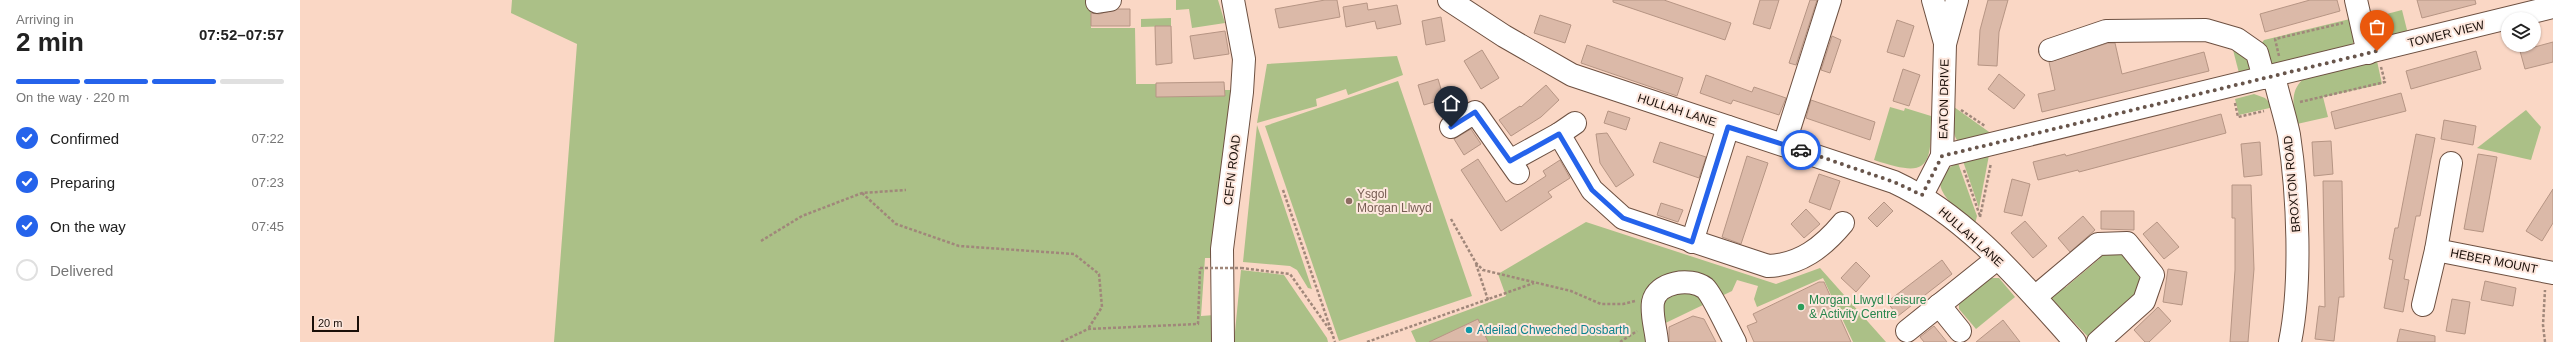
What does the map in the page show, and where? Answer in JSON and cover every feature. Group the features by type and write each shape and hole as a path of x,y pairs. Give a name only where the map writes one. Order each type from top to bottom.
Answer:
{"street":[{"name":"CEFN ROAD","path":"1223,342 1222,249 1242,92 1244,59 1233,0"},
{"name":"HULLAH LANE","path":"1449,0 1504,36 1572,75 1894,182 1922,195 1976,239 1997,259 2075,342"},
{"path":"1784,145 1830,0"},
{"path":"1933,0 1945,44"},
{"name":"EATON DRIVE","path":"1922,195 1950,154 1944,98 1945,44 1957,0"},
{"name":"TOWER VIEW","path":"1950,154 2553,7"},
{"path":"2358,9 2372,52"},
{"name":"BROXTON ROAD","path":"2050,50 2106,31 2206,30 2237,39 2258,53 2274,76 2288,135 2297,216 2296,299 2290,342"},
{"path":"1451,127 1475,112 1514,167 1567,128 1592,190 1623,218 1768,266 1796,262 1838,236"},
{"path":"1692,242 1728,127"},
{"name":"HEBER MOUNT","path":"2423,305 2436,250 2451,163"},
{"path":"2035,298 2098,244 2127,243 2153,275 2144,301 2098,342"},
{"name":"HEBER MOUNT","path":"2436,250 2550,278"},
{"path":"1907,331 1997,259"},
{"path":"1657,342 1652,311 1654,300 1660,291 1679,282 1694,282 1706,289 1735,342"},
{"path":"1939,305 1960,331"}],"path":[{"path":"2274,76 2275,39 2358,9"},
{"path":"2230,86 2238,117 2385,82 2372,52"},
{"path":"1944,98 2000,142 1980,217 1976,239"},
{"path":"1950,154 1980,217"},
{"path":"761,241 802,216 862,193 906,190"},
{"path":"1283,190 1335,342"},
{"path":"862,193 896,224 960,246 1074,254 1099,274 1102,306 1088,329"},
{"path":"1451,220 1476,264 1488,300"},
{"path":"1476,264 1483,270 1491,273 1571,292 1601,304 1612,305 1631,302 1660,291"},
{"path":"1061,342 1088,329 1198,324 1200,268 1241,268 1290,274 1332,333"},
{"path":"2545,342 2543,299 2550,278"},
{"path":"1367,342 1536,283"}],"green space":[{"path":"512,0 1087,0 1091,9 1091,28 1135,28 1136,84 1156,84 1156,97 1224,96 1225,90 1231,90 1234,95 1212,258 1205,258 1201,316 1215,315 1216,342 554,342 577,44 511,13"},
{"path":"1176,0 1218,0 1225,23 1192,28 1189,9 1176,10"},
{"path":"2402,10 2408,34 2393,38 2377,30 2375,17"},
{"path":"1171,18 1171,26 1141,27 1141,19"},
{"path":"2354,18 2355,39 2350,49 2271,69 2261,44 2264,40"},
{"path":"2238,44 2260,72 2240,77 2232,46"},
{"path":"1397,56 1403,75 1348,95 1346,89 1316,99 1317,106 1257,123 1267,64"},
{"path":"2377,61 2382,84 2323,97 2328,117 2297,124 2294,111 2295,92 2297,87 2306,77"},
{"path":"1398,81 1472,296 1339,341 1265,126"},
{"path":"2254,94 2265,98 2274,107 2239,115 2235,99"},
{"path":"1890,107 1904,111 1905,108 1931,116 1930,148 1927,159 1922,165 1915,168 1905,168 1874,160"},
{"path":"1954,107 1999,139 1961,144 1955,137 1954,132"},
{"path":"2526,110 2541,127 2531,160 2477,148"},
{"path":"1257,125 1312,289 1308,288 1297,270 1290,266 1243,262"},
{"path":"1989,155 1979,208 1963,161"},
{"path":"1958,163 1977,216 1975,224 1951,203 1944,195 1941,186 1941,178 1946,170"},
{"path":"1586,222 1776,284 1820,268 1886,342 1853,342 1823,278 1757,307 1754,299 1758,286 1737,280 1732,291 1651,330 1652,342 1416,342 1411,331 1506,296 1498,274"},
{"path":"2117,249 2145,275 2134,296 2101,324 2101,332 2090,339 2051,298 2061,288 2066,287 2099,259 2100,251"},
{"path":"1241,270 1284,275 1327,338 1328,342 1234,342"},
{"path":"1991,278 1999,278 2015,297 1976,329 1959,309 1959,301"}],"building":[{"path":"1325,0 1337,0 1340,17 1279,28 1275,9"},
{"path":"1613,0 1664,0 1731,23 1725,40 1613,2"},
{"path":"1760,0 1779,0 1770,29 1753,24"},
{"path":"1810,0 1817,0 1796,65 1789,63"},
{"path":"1988,0 2008,0 1999,32 1997,66 1978,65 1980,30"},
{"path":"2310,0 2337,0 2340,11 2265,32 2260,14"},
{"path":"2417,0 2475,0 2476,4 2422,18"},
{"path":"1367,3 1368,10 1397,5 1401,24 1377,29 1375,21 1346,27 1343,7"},
{"path":"1118,9 1130,9 1130,26 1091,26 1091,13 1099,14"},
{"path":"1540,15 1571,25 1565,43 1534,33"},
{"path":"1441,17 1445,41 1426,45 1422,21"},
{"path":"1897,20 1914,26 1904,57 1887,52"},
{"path":"1155,26 1171,26 1172,63 1156,65"},
{"path":"1225,31 1229,54 1194,59 1190,36"},
{"path":"1832,36 1841,40 1830,73 1821,70"},
{"path":"2553,42 2553,62 2525,69 2520,52 2541,52 2541,45"},
{"path":"2108,43 2115,43 2122,74 2204,52 2209,71 2042,112 2038,94 2055,90 2049,62"},
{"path":"1587,45 1683,78 1677,96 1581,63"},
{"path":"1482,50 1499,78 1481,89 1464,61"},
{"path":"2476,51 2481,69 2411,89 2406,71"},
{"path":"1903,69 1920,75 1909,106 1893,101"},
{"path":"1999,74 2025,95 2014,109 1988,89"},
{"path":"1706,75 1752,92 1754,87 1786,98 1779,115 1733,100 1731,104 1700,93"},
{"path":"1438,79 1444,99 1424,105 1418,85"},
{"path":"1224,82 1225,96 1156,97 1156,83"},
{"path":"1546,85 1559,100 1541,117 1511,136 1499,120 1520,106 1521,107"},
{"path":"2401,93 2406,111 2335,129 2331,112"},
{"path":"1811,100 1875,122 1870,140 1806,118"},
{"path":"1608,111 1630,118 1626,130 1604,123"},
{"path":"2221,114 2226,133 2079,172 2078,170 2038,180 2033,162 2065,154 2066,156"},
{"path":"2444,120 2476,126 2473,145 2441,139"},
{"path":"1471,129 1481,144 1464,155 1454,139"},
{"path":"1607,133 1634,175 1616,187 1600,163 1596,134"},
{"path":"2416,134 2435,138 2420,216 2416,216 2404,279 2409,280 2403,312 2384,308 2393,260 2389,259 2395,228 2398,228"},
{"path":"2331,141 2333,174 2314,176 2312,142"},
{"path":"1660,142 1706,157 1699,178 1653,162"},
{"path":"2260,142 2262,175 2244,177 2241,144"},
{"path":"2478,154 2497,157 2483,232 2464,229"},
{"path":"1747,156 1768,163 1741,244 1722,237"},
{"path":"1478,159 1506,202 1546,176 1543,171 1560,160 1570,178 1548,192 1552,197 1501,231 1461,170"},
{"path":"1819,174 1840,181 1830,210 1809,202"},
{"path":"2012,179 2030,184 2022,216 2004,212"},
{"path":"2323,181 2342,181 2344,297 2339,297 2334,341 2315,339 2319,306 2325,307"},
{"path":"2232,185 2251,185 2254,269 2248,342 2230,342 2235,270 2235,218 2232,218"},
{"path":"2553,189 2553,223 2542,241 2526,231"},
{"path":"1884,202 1893,211 1877,227 1868,218"},
{"path":"1661,203 1683,210 1678,222 1657,215"},
{"path":"1806,209 1820,224 1804,238 1791,224"},
{"path":"2101,211 2134,211 2134,230 2101,229"},
{"path":"2083,216 2095,230 2070,252 2058,238"},
{"path":"2025,221 2047,246 2033,258 2011,233"},
{"path":"2157,222 2179,247 2164,259 2143,234"},
{"path":"1942,260 1952,274 1898,316 1887,302"},
{"path":"1856,262 1870,276 1856,292 1841,278"},
{"path":"2168,269 2187,272 2182,305 2163,302"},
{"path":"2485,281 2516,288 2513,306 2481,300"},
{"name":"Morgan Llwyd Leisure & Activity Centre","path":"1819,282 1824,282 1851,342 1754,342 1747,326 1757,322 1753,314"},
{"path":"2452,299 2470,302 2465,334 2446,331"},
{"path":"2158,307 2171,321 2149,342 2145,342 2134,330"},
{"path":"1693,316 1704,319 1716,342 1669,342 1669,327"},
{"name":"Adeilad Chweched Dosbarth","path":"1478,319 1488,342 1429,342"},
{"path":"2003,320 2020,342 1976,342"},
{"path":"1934,326 1947,342 1924,342 1920,337"},
{"path":"2400,329 2435,336 2435,342 2397,342"}],"way so far":[{"path":"1801,150 1894,182 1922,195 1942,156 2377,51"}],"place":[{"name":"Ysgol Morgan Llwyd","path":"1349,201"},
{"name":"Morgan Llwyd Leisure & Activity Centre","path":"1801,307"},
{"name":"Adeilad Chweched Dosbarth","path":"1469,330"}],"route":[{"path":"1451,127 1475,112 1510,161 1559,134 1592,190 1623,218 1692,242 1728,127 1801,150"}]}
